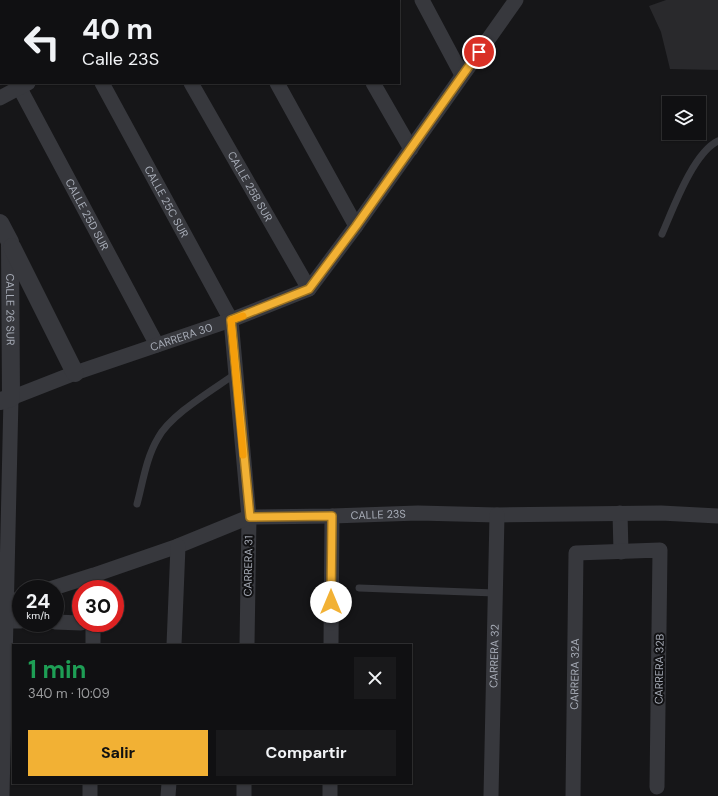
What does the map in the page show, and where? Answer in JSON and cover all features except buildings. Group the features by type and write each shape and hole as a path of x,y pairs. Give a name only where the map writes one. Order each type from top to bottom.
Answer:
{"street":[{"path":"422,0 462,75"},
{"path":"309,289 411,149 514,1"},
{"path":"0,98 21,84"},
{"name":"CALLE 25D SUR","path":"21,84 157,345"},
{"name":"CALLE 25C SUR","path":"103,84 231,320"},
{"name":"CALLE 25B SUR","path":"192,84 309,289"},
{"path":"278,84 356,226"},
{"path":"374,84 411,149"},
{"name":"CALLE 26 SUR","path":"0,223 10,242 6,399"},
{"path":"10,242 75,374"},
{"name":"CARRERA 30","path":"6,399 231,320 309,289"},
{"name":"CARRERA 31","path":"231,320 235,374 250,517 247,644"},
{"path":"2,796 6,621 6,399"},
{"name":"CALLE 23S","path":"99,580 250,517 332,516 418,512 497,516 661,513 718,516"},
{"path":"620,513 621,552"},
{"path":"331,644 332,516"},
{"name":"CARRERA 32","path":"492,796 497,516"},
{"path":"174,644 178,546"},
{"name":"CARRERA 32B","path":"621,552 660,550 657,787"},
{"name":"CARRERA 32A","path":"573,796 576,553 621,552"},
{"path":"6,603 12,601"},
{"path":"6,621 12,621"},
{"path":"93,632 93,644"},
{"path":"90,784 90,796"},
{"path":"168,784 168,796"},
{"path":"244,784 244,796"},
{"path":"330,784 330,796"}],"lane":[{"path":"662,234 681,189 702,155 718,141"},
{"path":"137,504 149,457 158,437 177,415 235,374"},
{"path":"359,588 495,593"}],"slow traffic":[{"path":"243,316 231,320 243,455"}],"route":[{"path":"331,602 332,516 250,517 235,374 231,320 309,289 356,226 479,52"}]}
